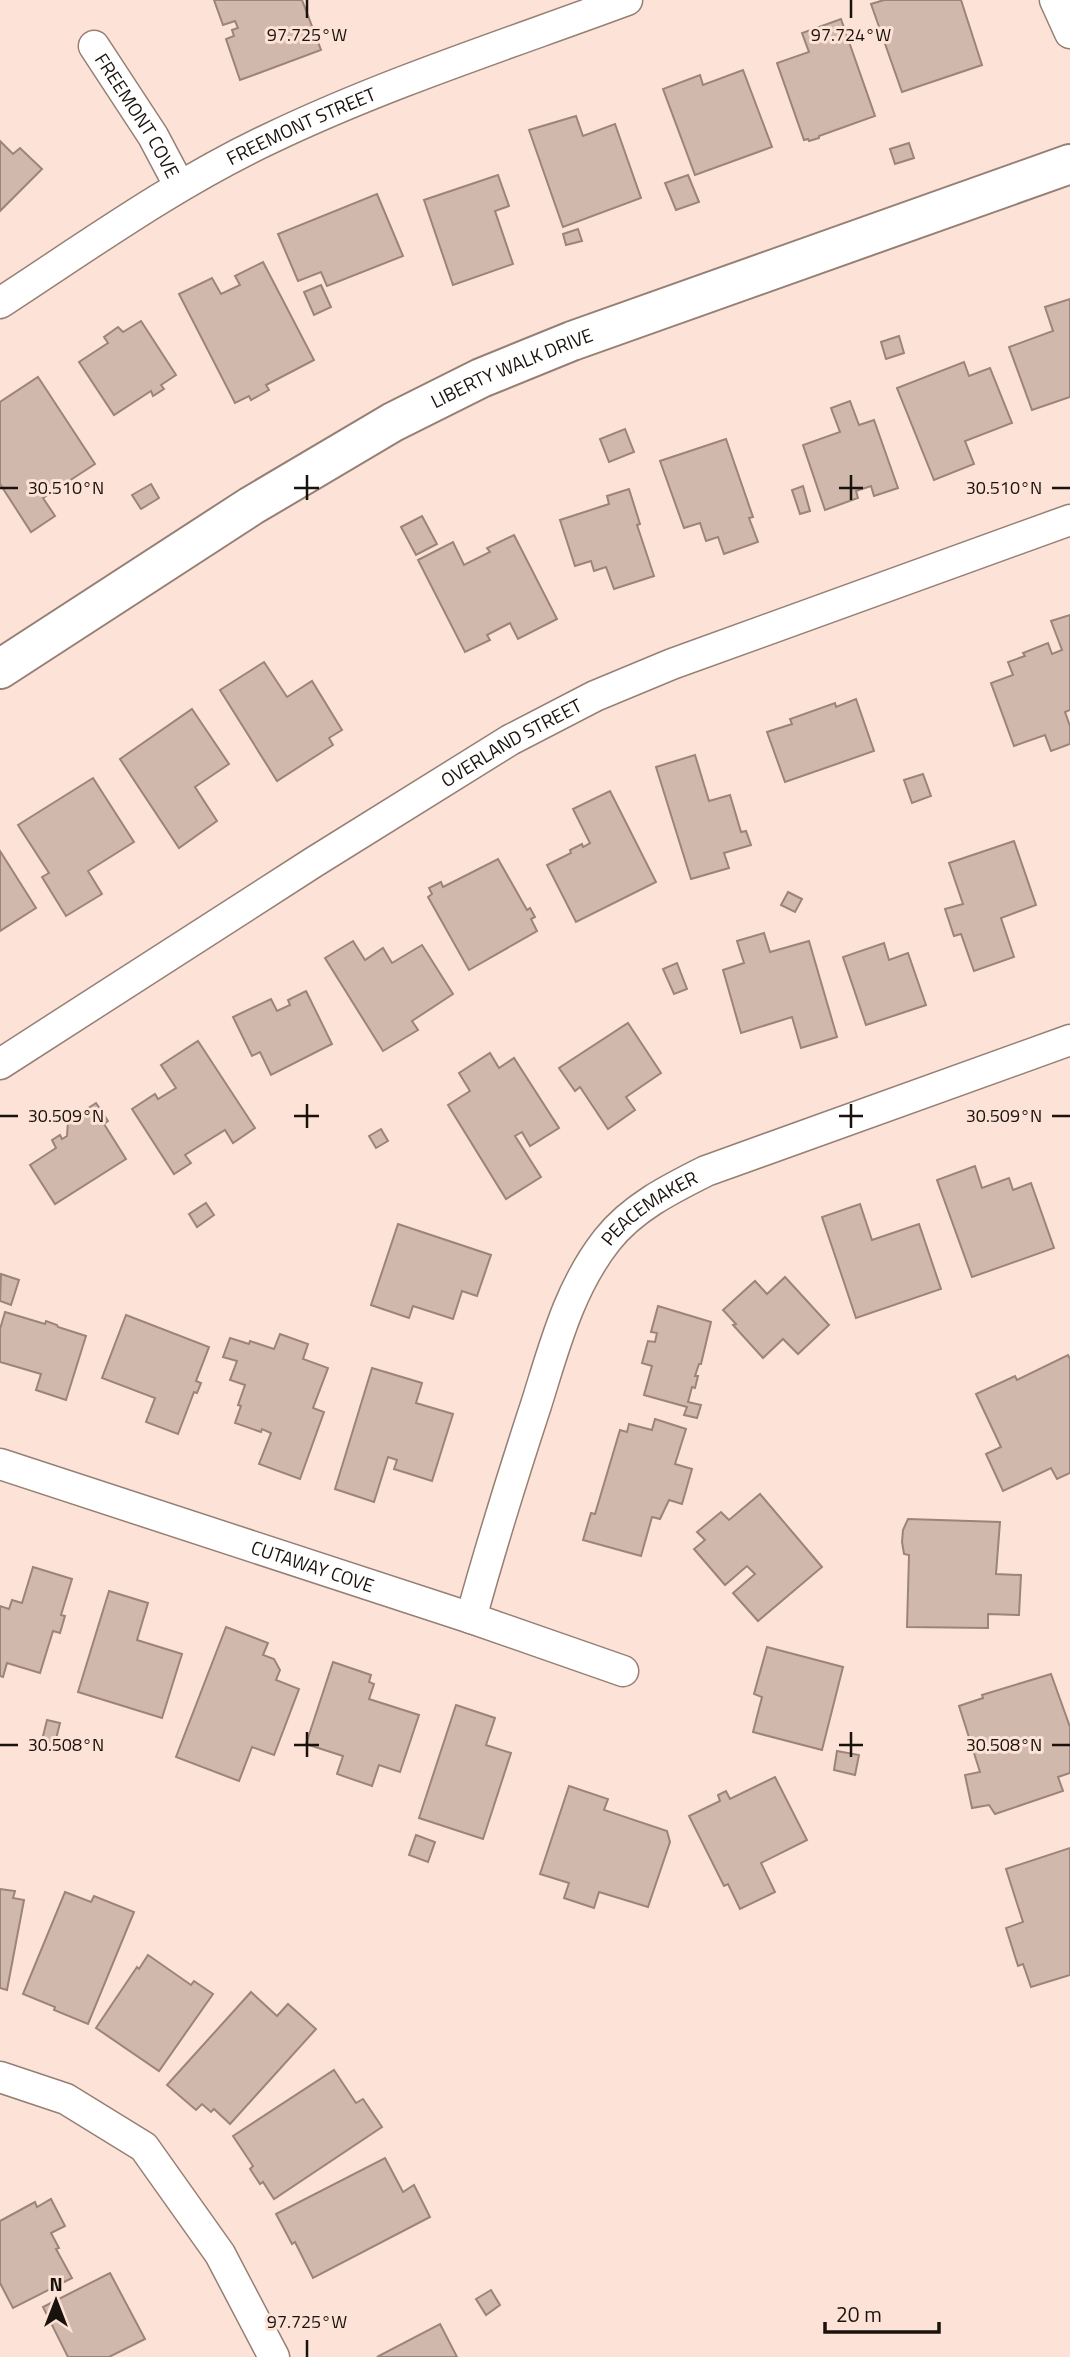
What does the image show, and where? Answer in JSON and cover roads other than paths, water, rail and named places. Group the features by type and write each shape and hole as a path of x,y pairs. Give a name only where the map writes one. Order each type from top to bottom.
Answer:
{"street":[{"name":"FREEMONT STREET","path":"0,303 179,185 270,138 360,99 627,0"},
{"path":"1055,0 1070,33"},
{"name":"FREEMONT COVE","path":"94,46 153,136 179,185"},
{"name":"LIBERTY WALK DRIVE","path":"0,669 251,506 393,422 481,378 572,341 1070,164"},
{"name":"OVERLAND STREET","path":"0,1064 314,862 510,740 595,696 672,664 1070,520"},
{"name":"PEACEMAKER","path":"471,1618 496,1528 562,1322 580,1280 621,1224 662,1194 706,1171 1070,1040"},
{"name":"CUTAWAY COVE","path":"0,1464 471,1618 623,1671"},
{"path":"0,2077 66,2099 144,2147 220,2254 274,2357"}]}
